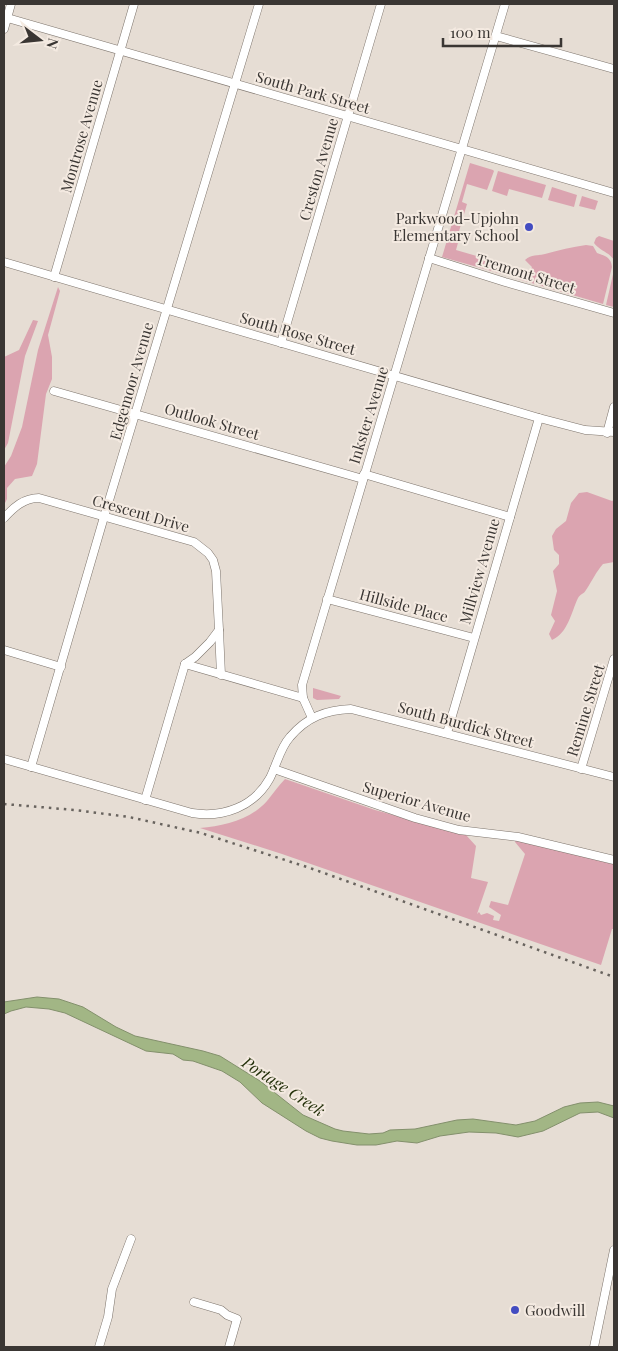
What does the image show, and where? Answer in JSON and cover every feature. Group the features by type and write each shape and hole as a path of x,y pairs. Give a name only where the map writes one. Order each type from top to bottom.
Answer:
{"street":[{"path":"4,29 12,4"},
{"name":"Montrose Avenue","path":"54,277 134,4"},
{"name":"Edgemoor Avenue","path":"31,767 104,517 259,4"},
{"name":"Creston Avenue","path":"281,343 381,4"},
{"name":"Inkster Avenue","path":"312,718 303,698 302,685 506,4"},
{"name":"South Park Street","path":"6,18 614,193"},
{"path":"496,36 614,69"},
{"name":"Tremont Street","path":"430,258 505,282 614,313"},
{"name":"South Rose Street","path":"4,262 539,418 585,430 610,432"},
{"name":"Outlook Street","path":"54,391 510,517"},
{"path":"610,432 614,407"},
{"name":"Millview Avenue","path":"446,733 539,418"},
{"name":"Crescent Drive","path":"4,518 17,505 33,498 48,500 194,542 208,553 213,560 216,571 221,675"},
{"name":"Hillside Place","path":"327,599 474,638"},
{"path":"145,800 184,664 195,657 219,630"},
{"path":"4,650 60,667"},
{"name":"Remine Street","path":"581,769 614,659"},
{"path":"184,664 303,698"},
{"name":"South Burdick Street","path":"312,718 324,712 350,709 614,778"},
{"path":"4,759 145,800 203,815 217,815 236,808 257,794 269,780 290,736 312,718"},
{"name":"Superior Avenue","path":"274,769 415,818 459,830 518,837 614,860"},
{"path":"99,1347 108,1317 112,1289 131,1239"},
{"path":"594,1347 614,1250"},
{"path":"194,1302 221,1310 237,1319 229,1347"}],"shaded area":[{"path":"470,163 494,171 487,190 467,184 462,202 467,204 457,238 459,239 456,250 504,264 502,274 442,257"},
{"path":"498,171 546,185 542,198 509,189 507,196 492,191"},
{"path":"552,187 577,195 574,207 548,200"},
{"path":"582,196 598,201 595,210 579,206"},
{"path":"599,236 614,241 614,260 594,243"},
{"path":"586,245 593,246 597,253 607,257 612,267 603,304 518,279 516,276 520,269 529,275 532,267 525,260 530,257"},
{"path":"614,270 614,307 606,305"},
{"path":"58,287 60,291 48,335 52,357 52,379 46,394 37,464 32,476 15,479 7,488 7,499 4,505 4,467 11,456 22,427 38,350"},
{"path":"33,320 38,321 25,356 8,443 4,450 4,357 19,350"},
{"path":"587,492 612,501 614,500 614,562 603,564 578,598 562,633 552,640 549,634 555,621 551,615 557,591 553,571 559,564 559,555 554,550 552,536 556,529 566,521 571,503 579,493"},
{"path":"313,688 341,696 339,699 317,700 313,698"},
{"path":"285,779 375,810 466,835 476,846 471,878 488,882 477,914 479,912 481,915 487,913 494,916 493,920 499,921 501,915 489,907 491,901 508,905 525,854 515,842 516,839 614,863 614,929 612,929 601,965 282,854 200,828 227,824 253,813 267,801"},
{"path":"37,997 59,999 83,1007 135,1036 220,1056 260,1081 303,1115 343,1131 369,1134 383,1133 390,1130 415,1129 457,1120 473,1119 516,1125 535,1121 564,1107 580,1103 598,1102 614,1106 614,1118 598,1112 580,1113 543,1131 518,1137 496,1133 469,1132 440,1136 417,1143 397,1141 376,1145 357,1145 332,1141 320,1138 306,1131 262,1103 240,1082 222,1071 193,1061 183,1060 173,1054 146,1051 65,1013 49,1009 26,1007 4,1014 4,1002"}],"railway":[{"path":"4,804 129,817 201,833 310,868 614,977"}],"place":[{"name":"Parkwood-Upjohn Elementary School","path":"529,227"},
{"name":"Goodwill","path":"515,1310"}],"water label":[{"name":"Portage Creek","path":"284,1086"}]}
